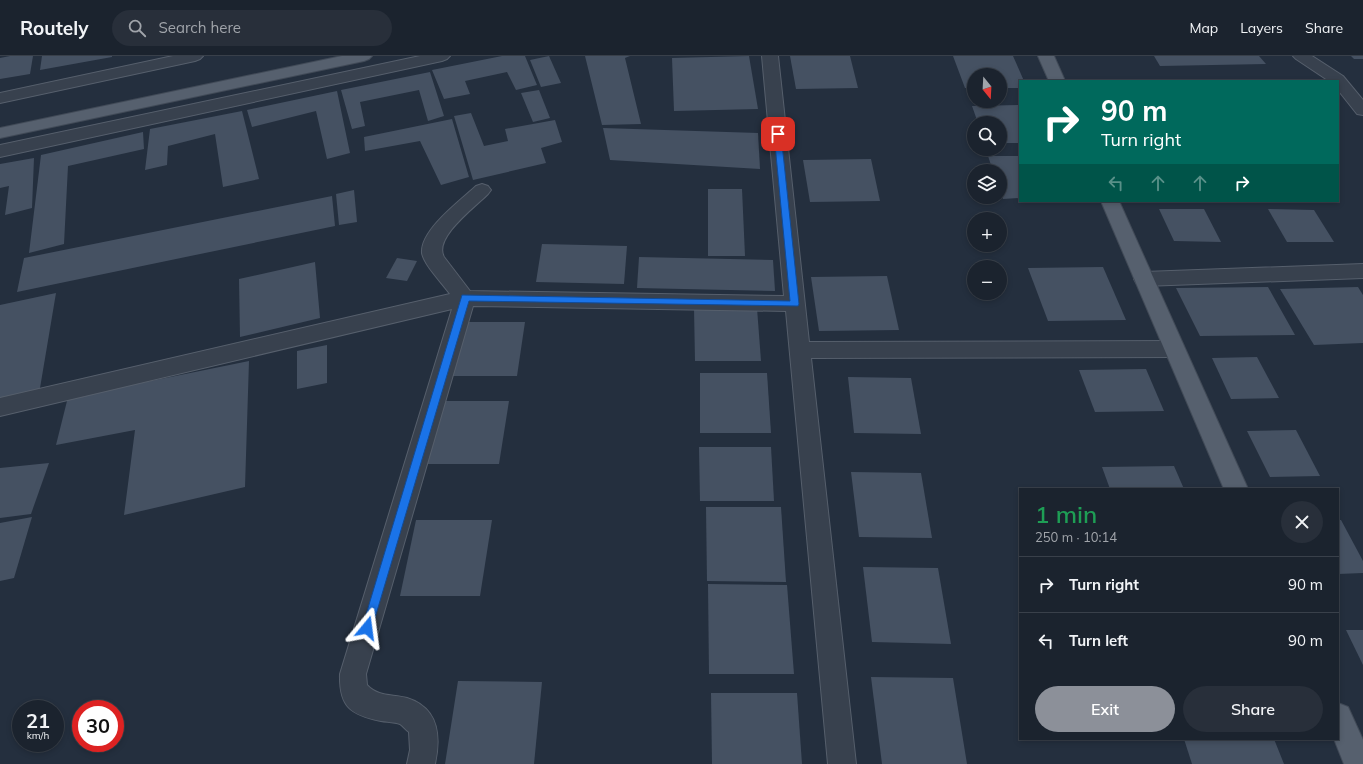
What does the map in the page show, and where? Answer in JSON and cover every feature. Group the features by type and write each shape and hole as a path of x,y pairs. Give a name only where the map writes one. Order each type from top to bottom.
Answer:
{"main road":[{"path":"86,100 298,56"},
{"path":"0,133 364,56"},
{"path":"1046,56 1057,80"},
{"path":"1110,202 1236,488"},
{"path":"1339,719 1359,764"}],"street":[{"path":"0,98 195,56"},
{"path":"0,151 442,56"},
{"path":"770,56 842,764"},
{"path":"1301,56 1338,80"},
{"path":"1339,81 1363,110"},
{"path":"465,298 432,254 432,243 439,232 482,190"},
{"path":"1144,279 1363,271"},
{"path":"0,407 465,298 795,304"},
{"path":"422,764 424,750 423,726 407,712 366,704 353,691 353,674 465,298"},
{"path":"800,350 1174,349"}],"building":[{"path":"10,56 33,56 30,74 0,79 0,58"},
{"path":"42,56 112,56 112,57 40,70"},
{"path":"502,56 525,56 537,85 516,90 507,72 465,81 470,94 444,99 432,70"},
{"path":"549,56 561,83 541,87 530,60"},
{"path":"585,56 630,56 625,58 641,124 602,125"},
{"path":"749,56 758,109 674,111 672,58"},
{"path":"790,56 850,56 858,88 796,89"},
{"path":"953,56 1013,56 1024,80 1019,80 1019,88 1007,88 1007,68 967,68 967,88 965,88"},
{"path":"1154,56 1259,56 1266,64 1160,66"},
{"path":"1351,56 1363,56 1363,59 1354,59"},
{"path":"430,72 444,116 428,121 419,90 360,102 365,126 352,129 341,90"},
{"path":"539,90 550,118 533,122 521,93"},
{"path":"337,91 350,153 327,159 316,111 252,127 247,110"},
{"path":"1007,105 1019,105 1019,143 1007,143 1007,116 976,116 973,108 1007,108"},
{"path":"242,111 259,179 223,187 215,134 168,146 167,165 145,170 150,129"},
{"path":"471,113 484,146 508,141 505,129 555,120 562,142 541,148 546,163 473,180 454,116"},
{"path":"452,119 469,177 441,185 420,141 365,151 364,137"},
{"path":"603,128 758,133 760,169 610,160"},
{"path":"143,132 144,149 68,166 64,244 29,253 41,155"},
{"path":"988,156 1019,156 1019,198 1007,199 1007,164 991,164"},
{"path":"34,158 32,208 5,215 9,186 0,188 0,164"},
{"path":"871,159 880,201 810,202 803,160"},
{"path":"708,189 742,189 745,256 708,256"},
{"path":"354,190 357,222 339,225 336,194"},
{"path":"332,196 335,226 17,292 24,258"},
{"path":"1159,209 1204,209 1221,242 1174,241"},
{"path":"1268,209 1314,210 1334,242 1287,242"},
{"path":"542,244 627,246 624,284 536,282"},
{"path":"639,257 773,260 775,291 637,288"},
{"path":"397,258 417,261 407,281 386,278"},
{"path":"315,262 320,318 240,337 239,279"},
{"path":"1103,267 1126,320 1048,321 1028,268"},
{"path":"887,276 899,330 819,331 811,277"},
{"path":"1268,287 1295,335 1200,336 1176,288"},
{"path":"1358,287 1363,295 1363,343 1314,345 1280,289"},
{"path":"56,293 39,394 0,403 0,305"},
{"path":"694,308 757,308 761,361 695,361"},
{"path":"461,322 525,322 517,376 450,376"},
{"path":"327,345 327,383 297,389 297,351"},
{"path":"1257,357 1279,398 1231,399 1212,358"},
{"path":"249,361 245,487 124,515 135,430 56,445 68,397"},
{"path":"1146,369 1164,411 1095,412 1079,370"},
{"path":"700,373 767,373 771,433 700,433"},
{"path":"848,377 911,378 921,434 854,433"},
{"path":"440,401 509,401 499,464 427,464"},
{"path":"1296,430 1320,476 1270,477 1247,431"},
{"path":"699,447 771,447 774,501 700,501"},
{"path":"49,463 31,514 0,518 0,468"},
{"path":"1174,466 1184,488 1110,488 1102,467"},
{"path":"851,472 921,473 932,538 859,537"},
{"path":"706,507 781,507 786,582 707,581"},
{"path":"32,517 14,578 0,581 0,523"},
{"path":"416,520 492,520 480,596 400,596"},
{"path":"1339,520 1341,520 1363,561 1363,573 1339,574"},
{"path":"863,567 938,568 951,644 872,642"},
{"path":"708,584 787,585 794,674 709,674"},
{"path":"1346,630 1363,630 1363,665"},
{"path":"871,677 953,678 967,764 882,764"},
{"path":"458,681 542,682 534,764 445,764"},
{"path":"711,693 797,693 802,764 712,764"},
{"path":"1184,740 1274,740 1284,764 1192,764"}],"route":[{"path":"367,628 465,298 795,304 778,134"}]}
